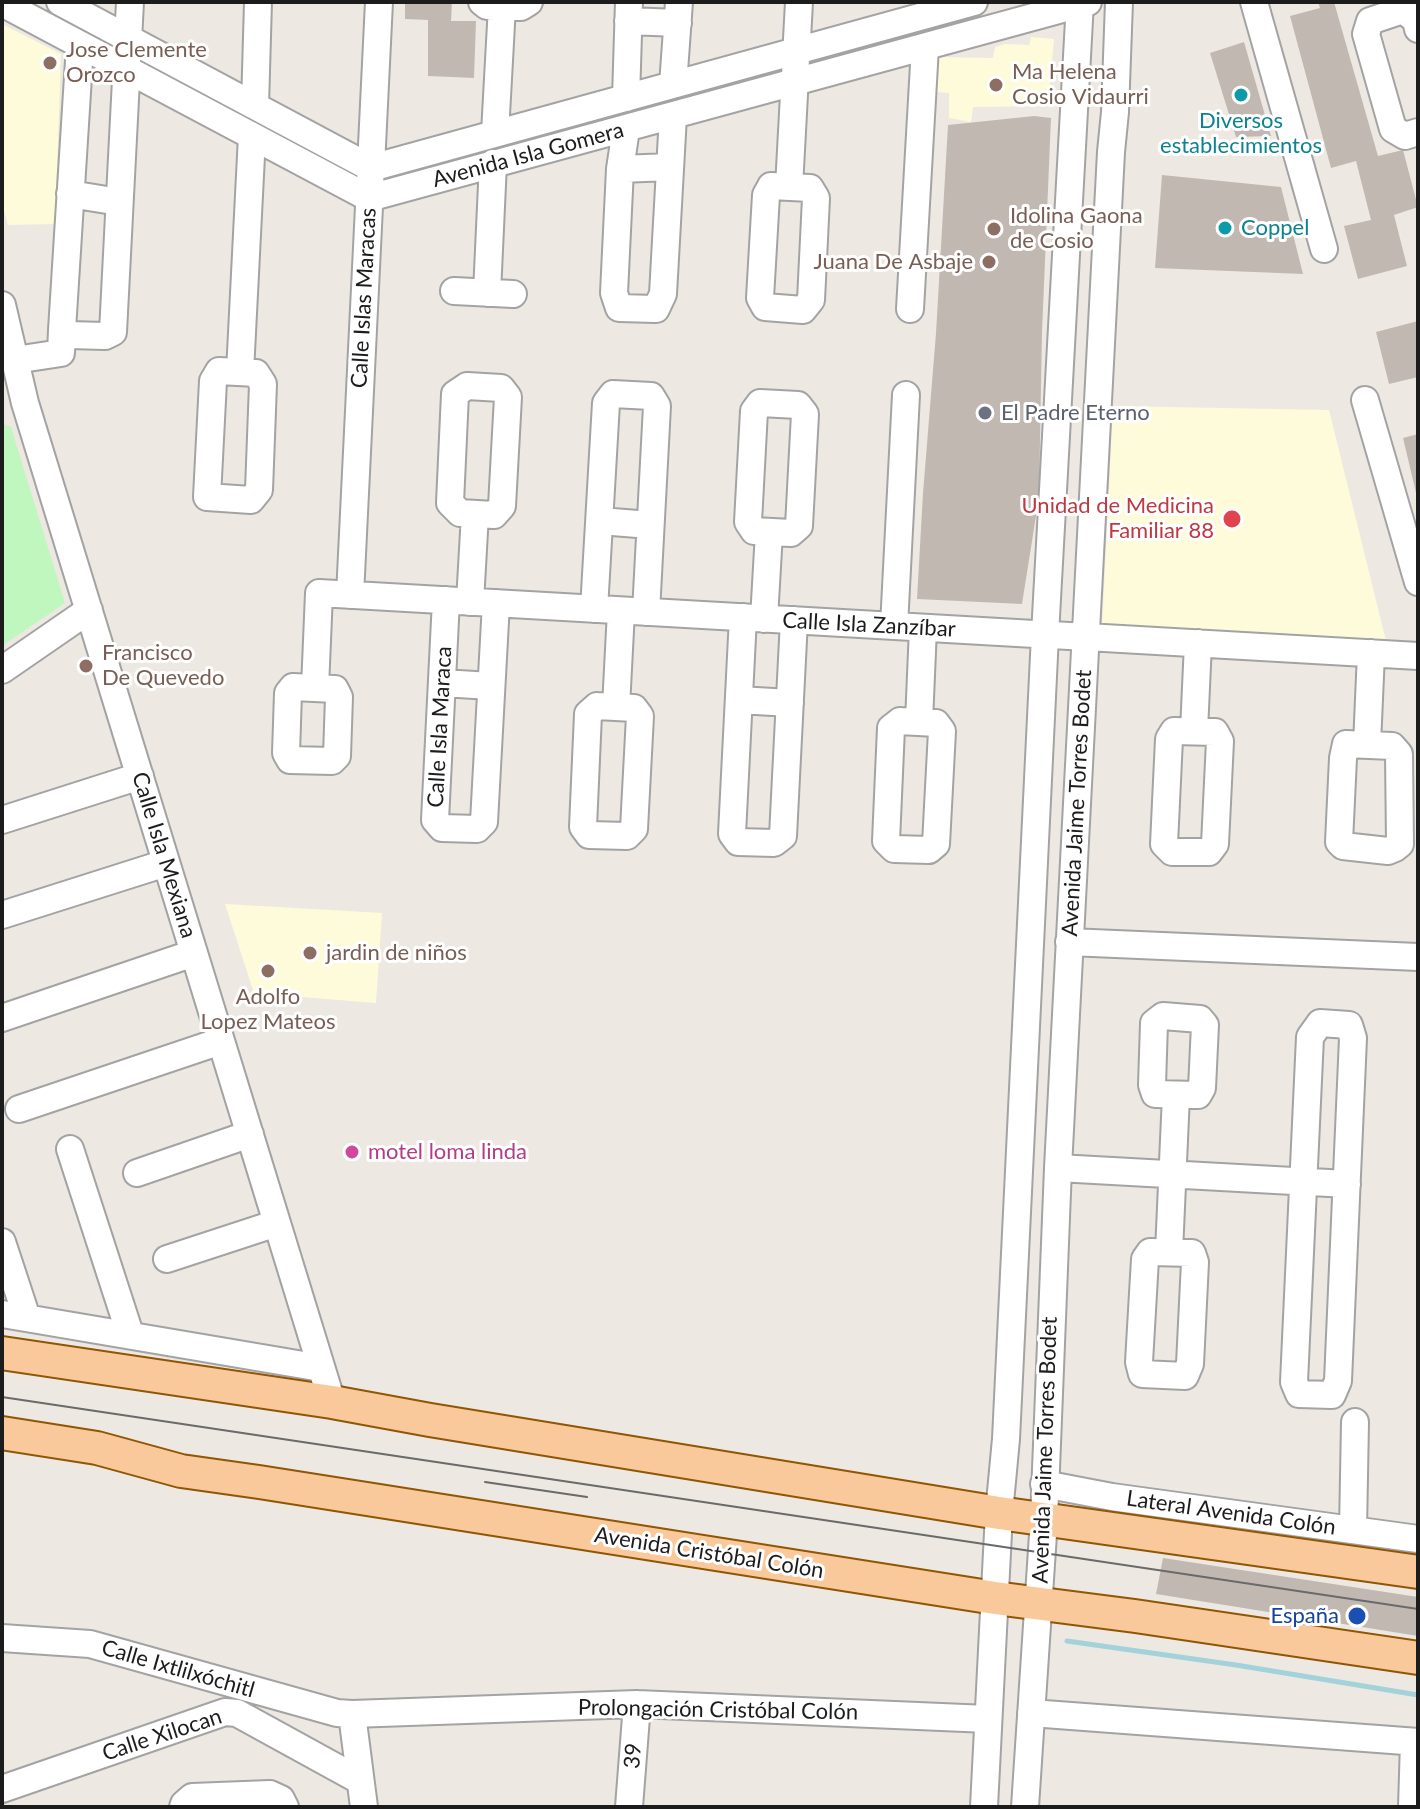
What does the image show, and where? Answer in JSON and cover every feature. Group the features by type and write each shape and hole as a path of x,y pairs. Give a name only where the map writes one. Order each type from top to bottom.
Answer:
{"main road":[{"path":"2,1353 332,1402 999,1513 1418,1572"},
{"name":"Avenida Cristóbal Colón","path":"2,1433 97,1448 181,1471 995,1598 1418,1658"}],"street":[{"path":"62,330 69,335 105,336 113,332 130,2"},
{"path":"255,106 258,2"},
{"name":"Calle Islas Maracas","path":"350,595 379,2"},
{"path":"495,133 492,4 521,7 529,2"},
{"path":"789,187 799,2"},
{"name":"Avenida Isla Gomera","path":"371,168 974,2"},
{"name":"Avenida Jaime Torres Bodet","path":"1025,1807 1044,1519 1069,942 1119,2"},
{"path":"1254,2 1324,249"},
{"path":"2,3 369,198"},
{"name":"Avenida Isla Gomera","path":"369,198 1082,3"},
{"name":"Avenida Jaime Torres Bodet","path":"984,1807 999,1513 1006,1439 1045,635 1082,3"},
{"path":"75,6 128,39 371,168"},
{"path":"1418,29 1416,20 1403,10 1387,8 1370,21 1366,34 1393,129 1405,136 1418,132"},
{"path":"626,98 628,11 678,13 673,85"},
{"path":"15,360 61,353 80,45"},
{"path":"910,309 925,47"},
{"path":"626,129 620,169 614,293 619,308 656,309 663,294 673,116"},
{"path":"240,372 252,136"},
{"path":"487,293 493,163"},
{"path":"620,169 670,167"},
{"path":"771,186 789,187 810,188 816,198 811,300 803,310 765,307 760,298 766,195 771,186"},
{"path":"70,194 119,202"},
{"path":"454,291 513,294"},
{"name":"Calle Isla Mexiana","path":"2,305 15,360 14,398 89,610 332,1402"},
{"path":"219,371 240,372 256,373 263,384 259,490 251,500 207,497 213,381 219,371"},
{"path":"467,386 501,388 508,397 502,506 494,515 475,514 460,513 450,503 455,394 467,386"},
{"path":"594,609 606,403 613,394 651,396 657,406 650,525 616,707"},
{"path":"894,626 906,395"},
{"path":"1365,400 1418,582"},
{"path":"760,403 798,405 805,414 799,526 791,533 769,532 754,531 748,522 754,411 760,403"},
{"name":"Calle Isla Maraca","path":"475,514 442,683 435,820 442,828 477,829 484,822 496,603"},
{"path":"600,521 650,525"},
{"path":"769,532 739,700 732,834 738,842 774,843 783,836 794,620"},
{"name":"Calle Isla Zanzíbar","path":"315,688 319,593 1418,656"},
{"path":"2,670 89,610"},
{"path":"919,722 923,628"},
{"path":"1194,731 1198,643"},
{"path":"1367,745 1371,653"},
{"path":"442,683 491,686"},
{"path":"739,700 790,703"},
{"path":"597,706 616,707 634,708 640,716 634,829 627,836 589,835 583,827 588,714 597,706"},
{"path":"900,721 919,722 936,723 942,731 936,844 929,850 894,849 886,841 891,728 900,721"},
{"path":"1174,731 1194,731 1215,732 1220,741 1215,844 1209,852 1172,852 1164,844 1169,739 1174,731"},
{"path":"2,820 140,776"},
{"path":"2,915 166,863"},
{"path":"1069,942 1418,957"},
{"path":"2,1018 194,953"},
{"path":"1320,1023 1349,1025 1353,1038 1347,1184 1338,1381 1332,1395 1299,1394 1294,1382 1310,1037 1320,1023"},
{"path":"19,1109 221,1041"},
{"path":"1169,1252 1176,1095"},
{"path":"137,1173 250,1134"},
{"path":"70,1149 130,1334"},
{"path":"1058,1168 1347,1184"},
{"path":"167,1259 277,1223"},
{"path":"2,1242 14,1316 321,1368"},
{"path":"1150,1252 1169,1252 1192,1253 1195,1262 1190,1364 1185,1376 1142,1374 1139,1362 1145,1259 1150,1252"},
{"path":"1353,1530 1355,1422"},
{"name":"Lateral Avenida Colón","path":"1044,1484 1112,1497 1418,1539"},
{"name":"Calle Ixtlilxóchitl","path":"2,1638 90,1644 337,1713 352,1714"},
{"name":"Prolongación Cristóbal Colón","path":"352,1714 637,1704 988,1719"},
{"name":"39","path":"629,1807 637,1704"},
{"name":"Calle Xilocan","path":"2,1789 225,1712 237,1713 359,1780"},
{"path":"1031,1713 1416,1742 1412,1807"},
{"path":"352,1714 364,1807"},
{"path":"183,1807 192,1797 270,1794 283,1803"}],"shaded area":[{"path":"2,24 61,54 55,224 8,225 2,203"},
{"path":"1031,37 1054,39 1048,106 973,107 971,122 949,118 949,93 935,92 936,57 993,58 995,47 1005,44 1029,45"},
{"name":"Unidad de Medicina Familiar 88","path":"1113,406 1329,410 1386,641 1102,627"},
{"name":"jardin de niños","path":"225,904 382,913 376,1003 254,993"}],"green space":[{"path":"2,423 11,427 65,603 2,646"}],"building":[{"path":"405,2 452,2 451,21 476,21 474,78 428,76 428,20 405,19"},
{"path":"1318,2 1334,2 1378,156 1403,150 1418,207 1394,215 1407,266 1358,279 1344,226 1371,220 1356,161 1331,168 1290,16 1320,8"},
{"name":"Diversos establecimientos","path":"1244,42 1271,136 1236,137 1210,53"},
{"path":"1034,116 1051,118 1039,497 1022,604 917,599 948,125"},
{"name":"Coppel","path":"1162,175 1281,187 1303,274 1155,268"},
{"path":"1418,321 1418,377 1389,384 1376,332"},
{"path":"1418,434 1418,497 1417,497 1403,438"},
{"name":"España","path":"1163,1558 1418,1597 1418,1636 1156,1594"}],"waterway":[{"path":"1067,1641 1418,1695"}],"tram line":[{"path":"2,1397 1418,1609"},
{"path":"485,1482 587,1497"}],"place":[{"name":"Jose Clemente Orozco","path":"50,63"},
{"name":"Ma Helena Cosio Vidaurri","path":"996,85"},
{"name":"Diversos establecimientos","path":"1241,95"},
{"name":"Coppel","path":"1225,228"},
{"name":"Idolina Gaona de Cosio","path":"994,229"},
{"name":"Juana De Asbaje","path":"989,262"},
{"name":"El Padre Eterno","path":"985,413"},
{"name":"Unidad de Medicina Familiar 88","path":"1232,519"},
{"name":"Francisco De Quevedo","path":"86,666"},
{"name":"jardin de niños","path":"310,953"},
{"name":"Adolfo Lopez Mateos","path":"268,971"},
{"name":"motel loma linda","path":"352,1152"},
{"name":"España","path":"1357,1616"}]}
